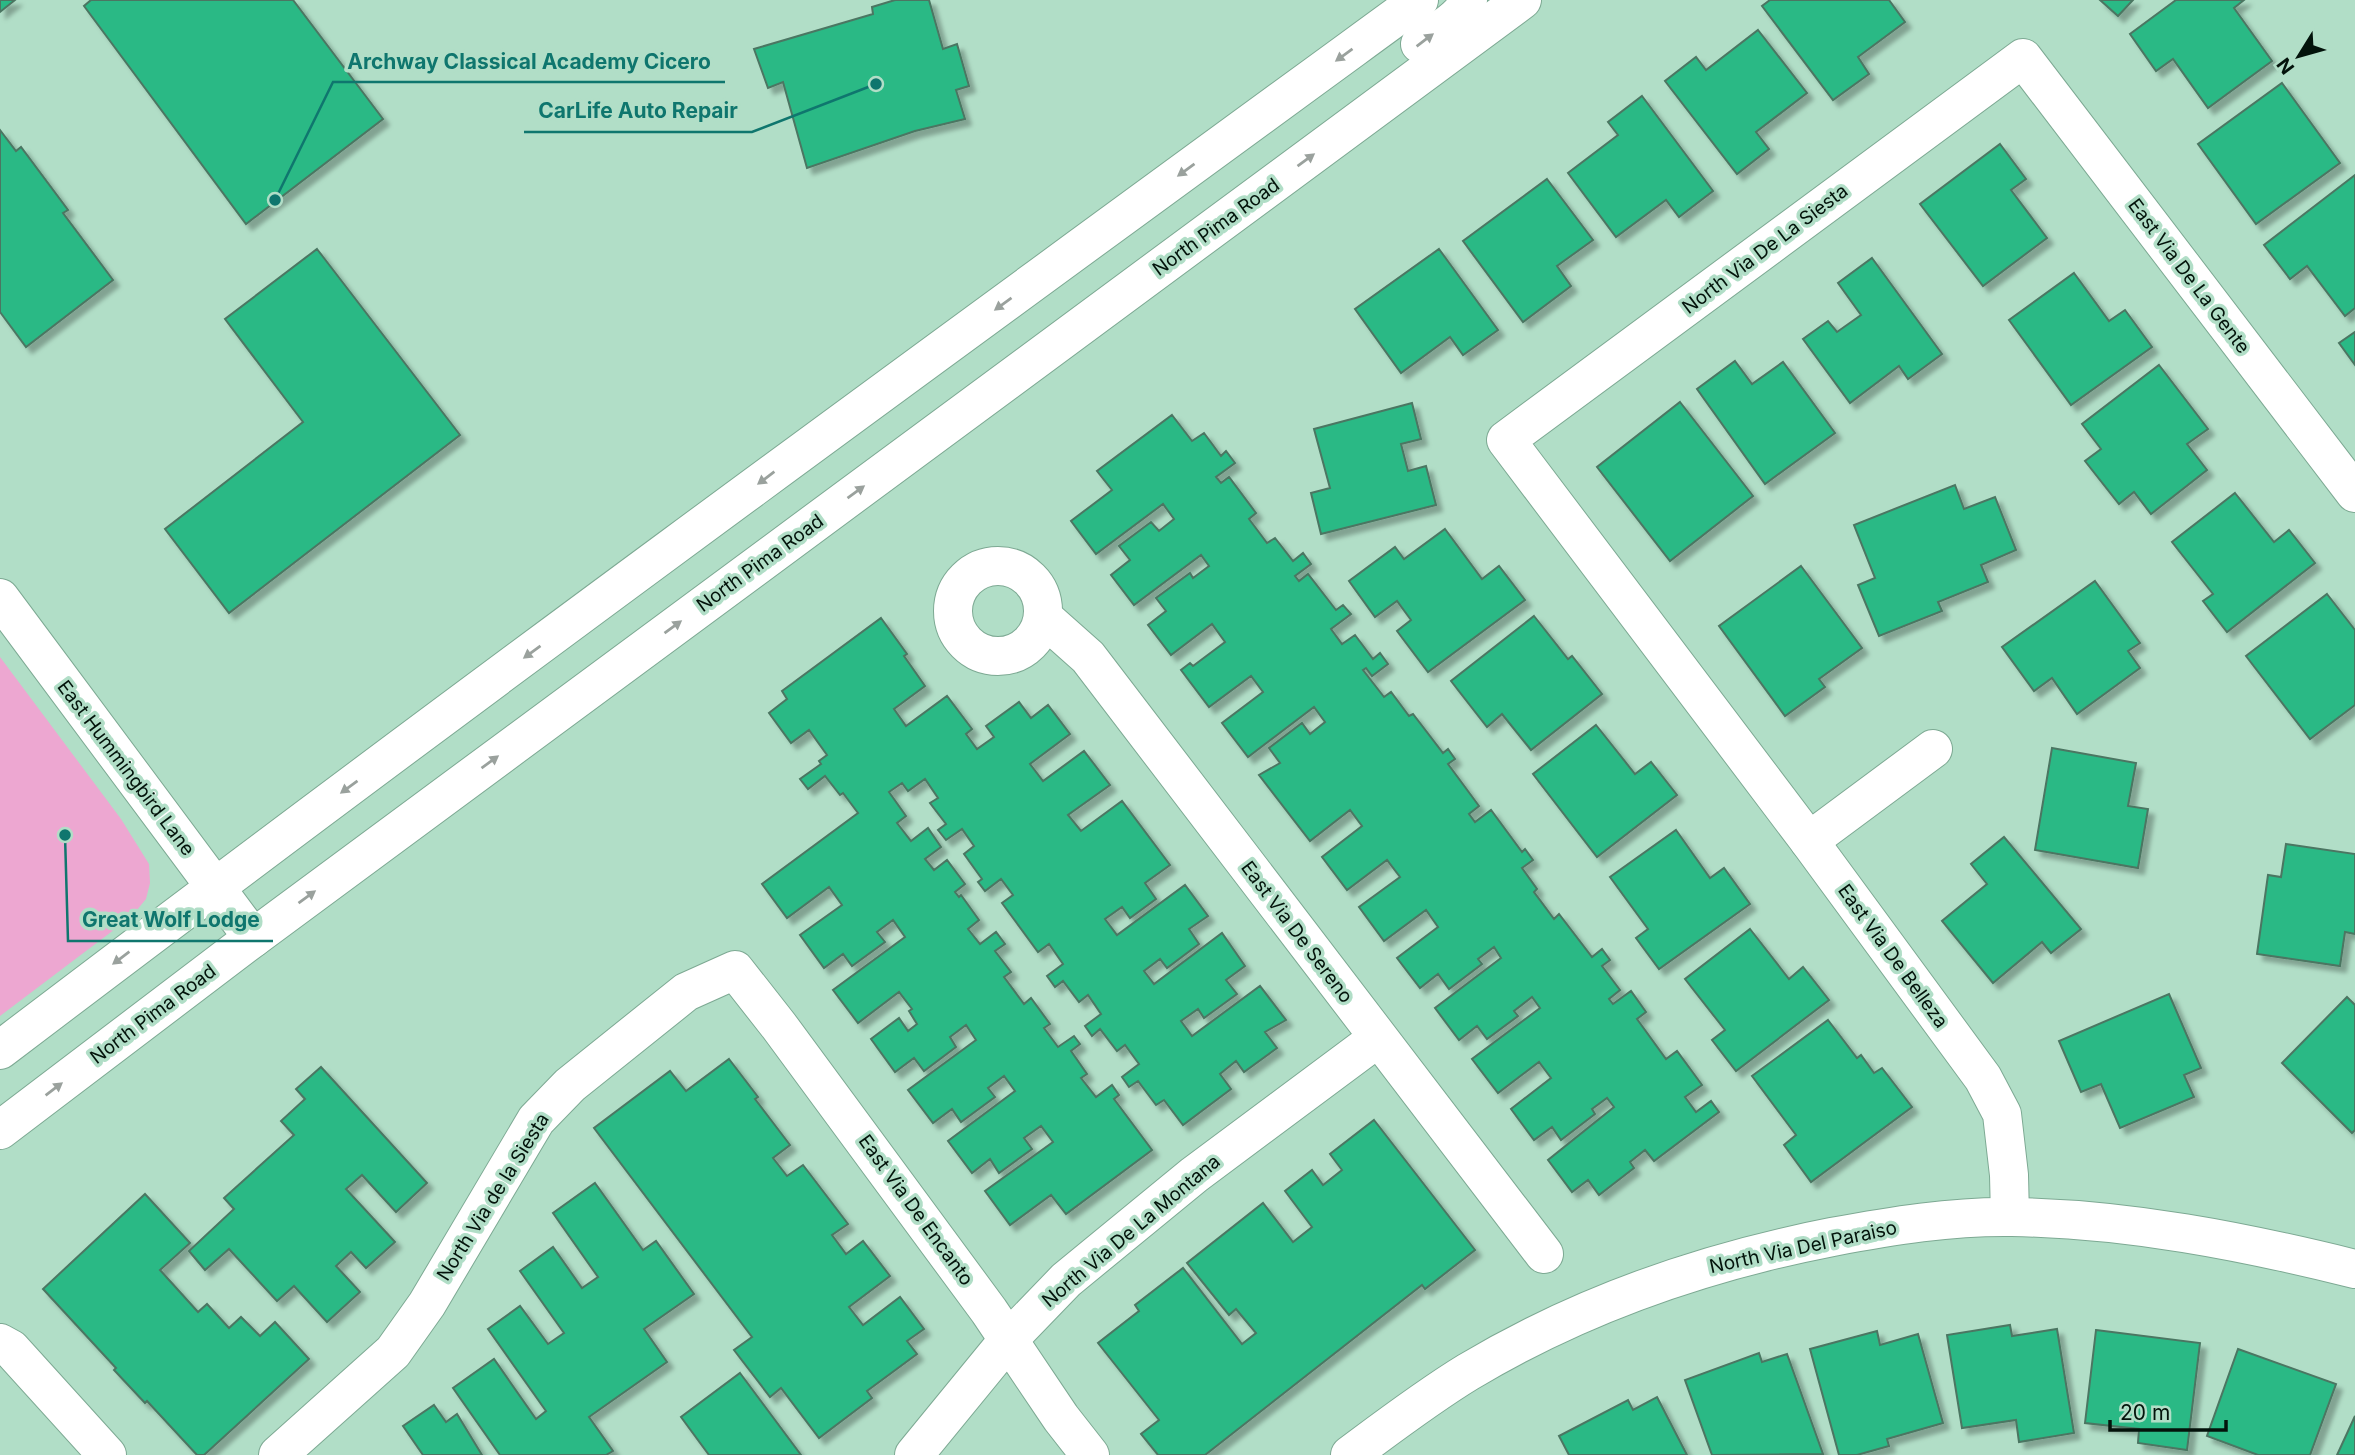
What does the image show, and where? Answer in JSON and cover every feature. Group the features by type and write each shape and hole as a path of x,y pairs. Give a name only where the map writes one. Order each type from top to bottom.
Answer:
{"street":[{"path":"0,1051 215,887 861,408 1419,0"},
{"path":"1173,259 1210,200 1457,16 1467,6 1468,0"},
{"name":"North Pima Road","path":"0,1130 253,938 1522,0"},
{"name":"North Via De La Siesta","path":"1506,440 2023,58"},
{"name":"East Via De La Gente","path":"2023,58 2355,493"},
{"name":"East Via De Belleza","path":"1506,440 1809,841 1983,1079 2002,1114 2009,1175 2010,1217"},
{"name":"East Hummingbird Lane","path":"0,598 253,938"},
{"name":"East Via De Sereno","path":"1043,617 1087,657 1544,1254"},
{"path":"1809,841 1933,749"},
{"name":"East Via De Encanto","path":"735,970 1009,1339 1061,1418 1090,1455"},
{"name":"North Via de la Siesta","path":"278,1455 393,1352 427,1304 536,1120 570,1085 686,992 735,970"},
{"name":"North Via De La Montana","path":"914,1455 1009,1339 1066,1280 1194,1175 1378,1038"},
{"path":"2010,1217 2125,1223 2271,1248 2355,1269"},
{"name":"North Via Del Paraiso","path":"1350,1455 1416,1406 1468,1372 1524,1340 1614,1299 1695,1270 1773,1249 1890,1226 2010,1217"},
{"path":"0,1343 11,1349 107,1455"}],"shaded area":[{"path":"0,657 121,819 149,864 150,883 146,899 131,917 0,1016"}],"building":[{"path":"0,0 15,0 0,12"},
{"path":"91,0 293,0 383,119 246,224 84,6"},
{"path":"895,0 929,0 943,49 957,44 969,86 956,90 965,119 915,131 807,168 783,82 768,88 754,49 873,14 872,7"},
{"path":"1770,0 1889,0 1905,22 1858,57 1869,74 1833,100 1762,6"},
{"path":"2100,0 2133,0 2118,16"},
{"path":"2176,0 2244,0 2234,8 2272,61 2208,108 2173,59 2156,71 2130,34"},
{"path":"1758,30 1807,93 1756,132 1769,149 1737,174 1665,81 1696,57 1706,70"},
{"path":"2282,83 2340,163 2256,224 2198,144"},
{"path":"1642,96 1713,191 1679,217 1666,200 1616,237 1568,173 1618,135 1608,122"},
{"path":"0,130 16,151 21,147 68,210 63,213 113,280 26,347 0,312"},
{"path":"2000,144 2026,179 2011,190 2047,238 1983,286 1920,204"},
{"path":"2355,175 2355,308 2345,316 2307,266 2290,279 2264,245"},
{"path":"1547,179 1593,240 1557,266 1571,286 1523,322 1463,241"},
{"path":"317,249 460,435 229,613 165,529 303,422 225,319"},
{"path":"1439,249 1498,330 1463,355 1450,337 1401,373 1355,309"},
{"path":"1872,258 1942,354 1908,379 1899,366 1850,403 1803,339 1828,321 1837,332 1861,315 1838,283"},
{"path":"2074,273 2109,321 2125,310 2152,347 2071,405 2009,320"},
{"path":"2355,332 2355,365 2339,343"},
{"path":"1735,361 1752,384 1783,362 1835,433 1765,484 1697,389"},
{"path":"2159,365 2208,429 2187,444 2207,470 2151,514 2134,492 2119,504 2085,461 2101,449 2082,424"},
{"path":"1680,402 1753,496 1670,561 1597,467"},
{"path":"1412,403 1421,439 1401,444 1408,471 1426,466 1436,505 1321,534 1311,493 1330,488 1314,429"},
{"path":"1172,415 1192,441 1204,433 1221,456 1226,451 1235,463 1216,477 1221,483 1229,477 1256,513 1249,519 1267,543 1275,538 1293,561 1303,553 1311,564 1295,576 1299,581 1308,574 1336,610 1343,605 1351,614 1331,629 1342,644 1355,635 1373,659 1380,653 1388,664 1372,676 1366,668 1363,670 1384,697 1391,692 1409,716 1413,714 1443,753 1448,749 1455,759 1448,764 1479,806 1469,814 1475,822 1491,810 1522,852 1525,849 1533,860 1522,868 1537,889 1534,892 1554,919 1559,914 1592,957 1602,949 1610,960 1602,966 1620,990 1609,999 1613,1004 1631,991 1646,1012 1637,1019 1666,1059 1677,1051 1702,1085 1685,1097 1696,1112 1711,1101 1719,1112 1654,1161 1645,1150 1630,1162 1634,1168 1599,1195 1588,1180 1572,1192 1548,1160 1614,1107 1607,1098 1592,1109 1595,1114 1561,1140 1552,1127 1534,1140 1511,1109 1551,1078 1539,1062 1498,1093 1472,1059 1540,1008 1532,997 1514,1011 1518,1016 1487,1039 1477,1026 1459,1040 1435,1008 1501,958 1494,947 1478,959 1482,964 1449,989 1438,974 1420,988 1397,958 1438,927 1426,910 1384,941 1359,907 1400,877 1387,860 1347,890 1322,857 1362,826 1350,810 1310,841 1259,775 1280,763 1269,748 1302,723 1310,734 1325,722 1314,707 1248,757 1222,723 1263,692 1251,676 1209,707 1181,670 1190,663 1193,666 1225,642 1212,624 1171,655 1148,625 1166,611 1156,598 1190,573 1193,578 1209,566 1201,555 1134,605 1111,575 1130,560 1119,546 1151,522 1159,531 1174,519 1163,504 1096,554 1071,521 1112,490 1097,471"},
{"path":"1955,485 1964,509 1995,497 2016,550 1981,565 1988,582 1938,602 1942,611 1879,636 1858,585 1875,578 1854,525"},
{"path":"2235,493 2274,542 2289,530 2315,563 2227,632 2203,601 2213,594 2172,542"},
{"path":"1445,529 1482,579 1499,566 1525,600 1428,672 1397,631 1411,620 1397,601 1375,617 1349,581 1395,547 1404,559"},
{"path":"1801,566 1862,648 1819,679 1825,687 1785,716 1719,626"},
{"path":"2095,581 2140,643 2128,651 2140,668 2077,714 2052,678 2034,691 2002,647"},
{"path":"2327,594 2355,630 2355,705 2310,739 2246,656"},
{"path":"1534,616 1568,659 1572,656 1602,694 1531,750 1502,714 1487,727 1451,681"},
{"path":"881,618 907,654 904,656 925,686 894,709 906,726 947,696 972,729 966,734 977,749 994,737 986,726 1019,702 1031,718 1048,705 1070,734 1030,764 1043,781 1084,751 1110,785 1068,815 1081,831 1122,801 1170,865 1145,883 1156,899 1130,918 1122,907 1105,919 1117,935 1185,885 1208,916 1189,929 1199,944 1167,968 1160,959 1144,971 1154,984 1222,933 1245,966 1226,980 1237,994 1204,1018 1198,1009 1181,1021 1192,1036 1260,986 1286,1020 1265,1032 1277,1048 1244,1072 1236,1061 1220,1074 1231,1089 1183,1125 1164,1100 1156,1105 1138,1081 1129,1087 1122,1077 1139,1064 1125,1045 1117,1051 1100,1029 1092,1036 1085,1026 1101,1014 1088,995 1079,1002 1063,981 1055,987 1047,976 1063,964 1049,944 1038,952 1002,903 1013,895 1001,879 985,891 978,882 982,879 964,854 974,846 962,829 946,840 938,830 946,824 930,803 938,798 925,779 908,791 902,783 889,792 906,816 897,823 911,841 928,828 941,847 925,859 934,870 947,860 965,884 955,892 959,897 961,895 979,920 968,929 980,944 996,932 1005,944 995,951 1011,972 1004,977 1024,1004 1031,998 1050,1024 1044,1028 1058,1047 1074,1036 1080,1044 1071,1051 1087,1074 1081,1078 1096,1097 1112,1085 1119,1095 1114,1099 1152,1150 1066,1214 1051,1195 1010,1225 985,1191 1053,1142 1041,1126 1024,1138 1032,1149 999,1173 990,1159 972,1173 948,1141 1015,1091 1004,1076 988,1088 995,1097 961,1122 952,1109 933,1123 908,1090 976,1040 966,1025 950,1037 956,1047 924,1071 914,1058 895,1072 871,1039 899,1018 908,1031 917,1024 909,1011 912,1009 899,992 858,1023 833,990 905,937 893,920 877,932 885,942 852,966 843,954 824,968 800,935 842,905 829,887 787,918 762,884 858,813 843,793 840,795 825,776 808,789 800,779 821,764 819,761 827,755 809,730 791,743 769,713 787,699 782,691"},
{"path":"1596,725 1635,774 1651,762 1677,795 1597,857 1533,774"},
{"path":"2052,748 2136,763 2128,806 2148,809 2138,868 2035,850"},
{"path":"1676,830 1710,878 1724,868 1750,904 1659,969 1636,938 1648,929 1610,877"},
{"path":"2004,837 2081,929 2051,953 2042,942 1993,983 1942,921 1987,884 1971,864"},
{"path":"2286,844 2355,854 2355,934 2345,932 2340,966 2257,954 2268,875 2281,877"},
{"path":"1750,929 1789,979 1803,967 1829,1000 1736,1071 1712,1040 1725,1030 1685,979"},
{"path":"2169,994 2201,1068 2184,1075 2194,1097 2120,1128 2101,1084 2081,1092 2059,1041"},
{"path":"2347,997 2355,1005 2355,1130 2352,1133 2282,1063"},
{"path":"1828,1020 1857,1058 1861,1055 1874,1073 1882,1068 1912,1107 1811,1182 1784,1145 1796,1135 1752,1076"},
{"path":"729,1059 790,1145 773,1158 787,1176 803,1165 848,1224 832,1235 846,1254 863,1241 890,1276 849,1307 863,1325 900,1297 924,1329 907,1341 917,1354 867,1391 872,1398 819,1438 781,1388 770,1397 734,1350 752,1337 594,1128 670,1071 686,1091"},
{"path":"321,1067 427,1183 396,1212 362,1175 346,1189 395,1242 366,1268 351,1252 336,1266 360,1292 327,1322 294,1286 277,1301 229,1249 205,1270 189,1251 234,1209 224,1198 294,1135 281,1121 305,1099 296,1089"},
{"path":"1374,1120 1475,1250 1425,1289 1422,1285 1205,1455 1158,1455 1141,1434 1159,1420 1098,1343 1139,1311 1135,1305 1183,1268 1242,1344 1256,1333 1236,1309 1229,1315 1187,1263 1263,1203 1293,1242 1312,1227 1285,1191 1312,1170 1323,1185 1342,1170 1330,1154"},
{"path":"595,1183 643,1250 656,1241 694,1294 644,1329 667,1362 589,1417 613,1451 606,1455 500,1455 453,1388 494,1359 536,1419 546,1411 488,1329 520,1306 548,1344 564,1333 520,1271 553,1247 582,1288 598,1277 553,1213"},
{"path":"145,1194 190,1243 160,1270 198,1312 207,1304 229,1328 241,1317 260,1336 275,1322 309,1359 204,1455 197,1455 147,1401 145,1403 43,1289"},
{"path":"2010,1325 2012,1336 2057,1329 2074,1433 2019,1442 2016,1420 1962,1428 1947,1335"},
{"path":"2096,1330 2200,1343 2187,1450 2138,1443 2139,1429 2085,1423"},
{"path":"1877,1331 1880,1345 1918,1334 1943,1423 1887,1439 1889,1446 1857,1455 1839,1455 1810,1349"},
{"path":"2238,1349 2336,1384 2310,1455 2258,1455 2207,1436"},
{"path":"1759,1353 1762,1362 1787,1354 1823,1454 1712,1455 1685,1380"},
{"path":"740,1373 801,1455 709,1455 681,1417"},
{"path":"1657,1397 1687,1455 1569,1455 1559,1436 1628,1400 1633,1410"},
{"path":"434,1405 446,1422 457,1414 482,1455 423,1455 403,1426"},
{"path":"2355,1416 2355,1455 2337,1455"}],"place":[{"name":"CarLife Auto Repair","path":"876,84"},
{"name":"Archway Classical Academy Cicero","path":"275,200"},
{"name":"Great Wolf Lodge","path":"65,835"}]}
